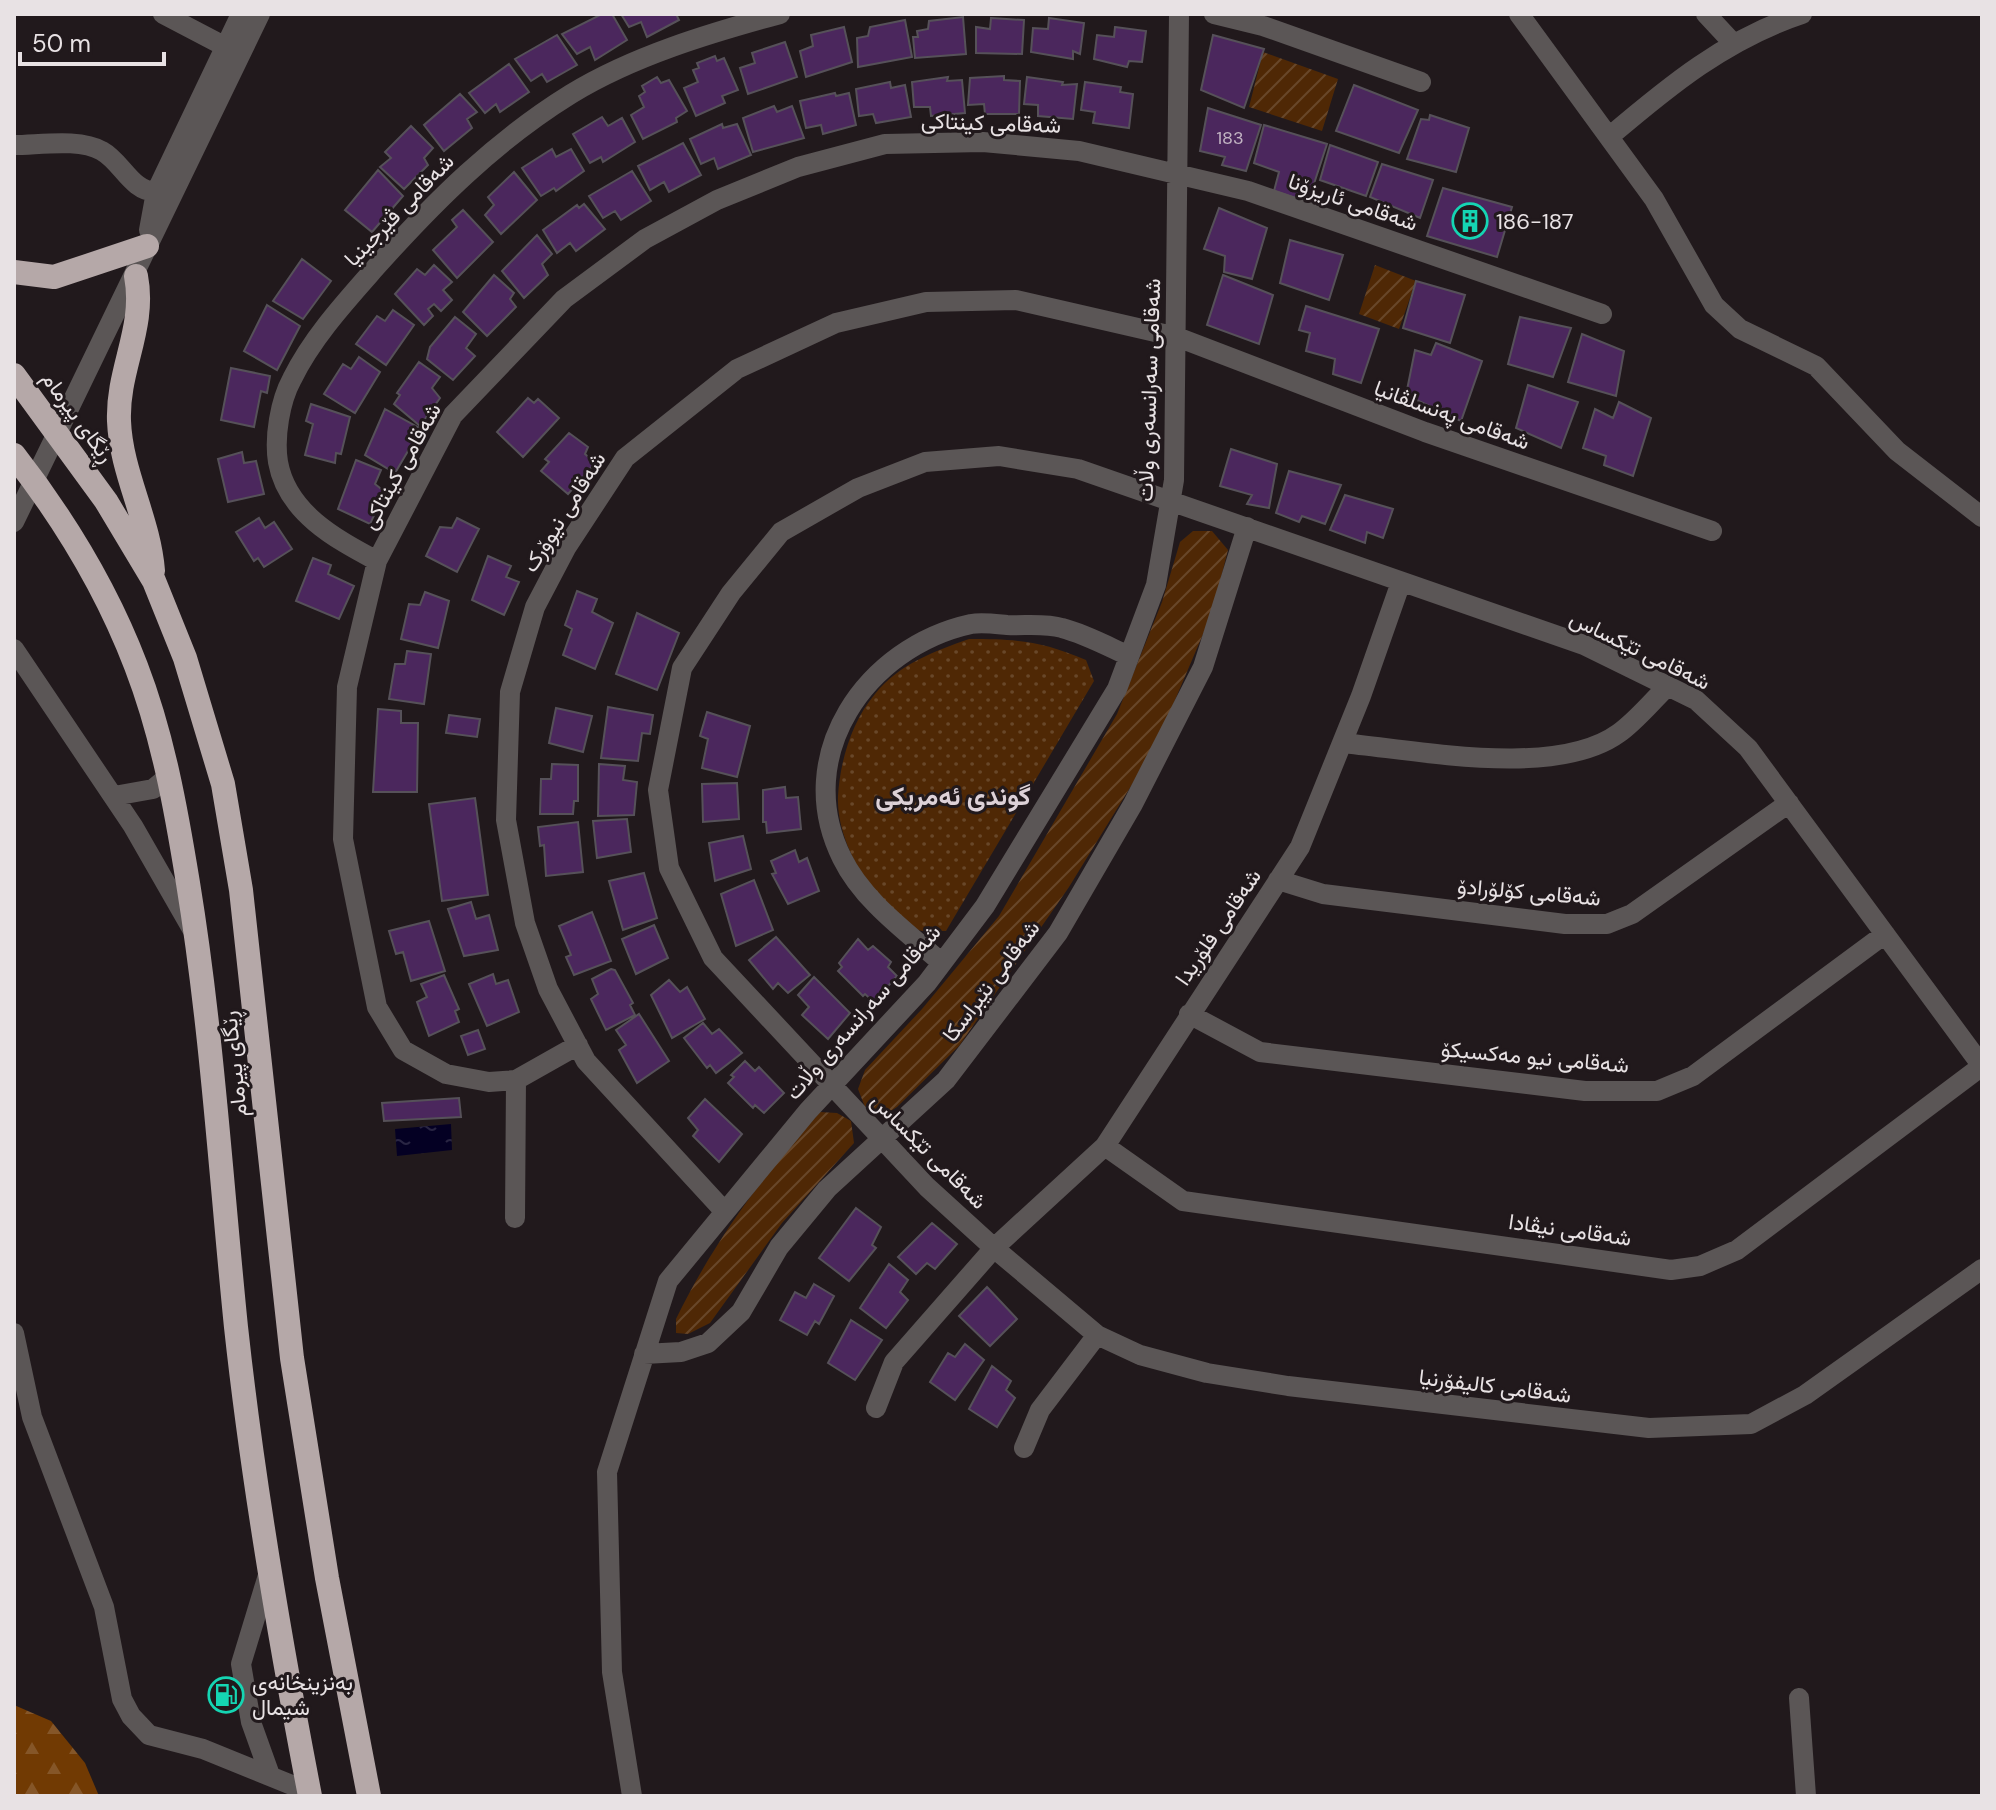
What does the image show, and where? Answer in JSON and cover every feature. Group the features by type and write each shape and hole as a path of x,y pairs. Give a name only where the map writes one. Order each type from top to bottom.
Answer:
{"highway":[{"path":"14,272 54,277 147,246"},
{"path":"136,276 140,311 121,386 119,422 124,456 152,554 154,581"},
{"name":"ڕێگای پیرمام","path":"14,375 98,489 154,581 205,720 233,836 292,1358 327,1578 369,1796"},
{"name":"ڕێگای پیرمام","path":"14,455 82,554 123,635 151,711 169,776 197,939 237,1331 269,1570 310,1794"}],"street":[{"path":"163,14 226,47"},
{"path":"147,246 156,192 241,14"},
{"path":"14,522 136,276 147,246 171,204 260,14"},
{"name":"شەقامی ڤێرجینیا","path":"377,561 325,533 295,500 278,462 281,406 292,378 342,304 430,207 506,138 573,93 678,46 780,14"},
{"name":"شەقامی سەرانسەری وڵات","path":"632,1796 612,1672 607,1472 668,1281 831,1086 942,963 985,906 1117,689 1156,585 1171,500 1177,337 1179,14"},
{"path":"1214,14 1263,26 1421,82"},
{"path":"1519,14 1668,221 1703,291 1726,318 1756,338 1816,366 1897,451 1982,517"},
{"path":"1706,14 1733,43"},
{"path":"1609,137 1684,74 1733,43 1802,14"},
{"name":"شەقامی کینتاکی","path":"578,1045 516,1080 489,1082 446,1074 403,1050 377,1007 343,839 347,687 377,561 453,415 564,299 645,239 717,200 798,167 885,144 983,142 1079,151 1177,173"},
{"path":"14,145 93,147 110,156 132,180 156,192"},
{"name":"شەقامی ئاریزۆنا","path":"1177,173 1248,191 1602,314"},
{"name":"شەقامی نیوۆرک","path":"725,1212 586,1061 548,989 522,908 506,820 510,692 535,607 566,548 625,458 737,369 836,323 926,302 1016,300 1177,337"},
{"name":"شەقامی پەنسلڤانیا","path":"1177,337 1425,432 1712,531"},
{"name":"شەقامی تێکساس","path":"994,1248 881,1139 713,958 669,868 658,790 682,668 731,593 781,532 858,488 925,462 999,456 1078,469 1584,645 1696,700 1748,748 1982,1066"},
{"name":"شەقامی نێبراسکا","path":"644,1354 681,1352 708,1343 741,1312 779,1247 827,1189 946,1080 1058,933 1133,804 1203,667 1247,527"},
{"name":"شەقامی فلۆریدا","path":"876,1408 894,1362 994,1248 1105,1146 1300,847 1401,582"},
{"path":"942,963 871,899 842,860 826,817 825,777 855,696 890,660 939,635 974,623 1060,627 1129,656"},
{"path":"14,649 114,796 197,939"},
{"path":"1342,743 1523,760 1575,754 1618,734 1668,686"},
{"path":"114,796 153,789 169,776"},
{"name":"شەقامی کۆلۆرادۆ","path":"1278,880 1323,894 1565,924 1607,924 1632,914 1789,803"},
{"name":"شەقامی نیو مەکسیکۆ","path":"1189,1014 1260,1052 1585,1091 1657,1091 1693,1076 1885,934"},
{"name":"شەقامی نیڤادا","path":"1105,1146 1183,1201 1671,1270 1700,1266 1737,1250 1982,1066"},
{"path":"515,1218 516,1080"},
{"name":"شەقامی کالیفۆرنیا","path":"994,1248 1097,1335 1140,1355 1207,1373 1288,1386 1649,1428 1751,1424 1805,1395 1982,1269"},
{"path":"14,1333 32,1417 104,1607 122,1699 131,1716 149,1735 203,1749 310,1794"},
{"path":"1024,1448 1040,1410 1097,1335"},
{"path":"269,1570 241,1664 251,1722 270,1775"},
{"path":"1799,1698 1806,1796"}],"shaded area":[{"path":"1263,52 1338,79 1322,131 1249,107"},
{"path":"1375,265 1416,281 1399,329 1359,314"},
{"path":"1193,531 1212,531 1228,550 1212,613 1155,747 1069,887 959,1046 897,1107 886,1114 865,1107 858,1089 865,1070 922,1009 999,916 1117,714 1162,602 1180,542"},
{"path":"969,639 1016,641 1056,649 1086,660 1094,681 946,931 923,931 886,905 861,872 851,853 839,815 839,783 854,729 875,694 906,667"},
{"path":"820,1112 837,1113 851,1121 854,1143 782,1223 710,1323 688,1334 676,1333 676,1319 706,1263 759,1185"}],"green space":[{"path":"14,1705 51,1721 85,1763 99,1796 14,1796"}],"water":[{"path":"451,1124 452,1150 397,1156 395,1129"}],"building":[{"path":"602,14 612,14 627,40 595,60 590,47 577,54 562,34"},
{"path":"621,14 676,14 679,20 647,37 641,22 629,27"},
{"path":"963,17 966,54 915,58 913,37 918,37 917,31 928,29 929,21"},
{"path":"991,18 1024,20 1022,54 976,53 976,27 990,29"},
{"path":"1049,18 1084,23 1080,54 1073,51 1073,59 1031,52 1033,28 1048,29"},
{"path":"905,20 912,57 858,67 857,38 868,36 870,27"},
{"path":"844,27 852,62 806,77 800,51 813,46 811,35"},
{"path":"1115,27 1146,31 1142,62 1129,61 1127,67 1094,59 1097,35 1114,37"},
{"path":"557,35 577,65 547,82 542,74 531,81 515,59"},
{"path":"1213,35 1264,49 1244,108 1201,90"},
{"path":"785,42 797,77 748,94 740,68 755,63 752,53"},
{"path":"715,56 717,61 724,58 738,90 722,96 725,103 696,116 684,88 698,82 693,70 699,68 697,63"},
{"path":"509,64 529,92 500,112 496,104 485,113 469,93"},
{"path":"1004,76 1004,80 1020,81 1019,114 985,114 984,104 968,105 970,78"},
{"path":"657,77 661,83 669,80 687,111 676,118 677,122 643,139 631,115 644,107 639,96 645,92 642,86"},
{"path":"948,77 947,81 962,80 965,113 931,116 930,107 914,107 912,82"},
{"path":"1027,77 1063,82 1062,85 1077,84 1073,119 1038,116 1038,105 1024,104"},
{"path":"890,82 891,88 905,85 911,117 876,123 873,114 859,116 856,89"},
{"path":"1085,82 1121,87 1120,92 1133,94 1129,128 1093,123 1095,112 1081,110"},
{"path":"1354,85 1418,110 1399,153 1336,131"},
{"path":"835,93 836,96 849,93 856,125 823,134 821,125 806,128 800,101"},
{"path":"460,94 477,112 467,119 472,128 444,151 424,125"},
{"path":"774,106 777,112 792,106 804,138 753,152 743,118"},
{"path":"1208,108 1261,125 1246,171 1222,165 1225,157 1200,151"},
{"path":"1430,115 1469,128 1456,172 1407,159 1421,119 1429,120"},
{"path":"602,117 608,126 622,118 635,142 603,162 601,157 590,163 573,134"},
{"path":"722,124 723,128 737,124 751,155 718,169 714,158 701,164 690,139"},
{"path":"1264,125 1327,144 1308,202 1274,191 1279,172 1254,163"},
{"path":"411,126 433,148 424,158 428,165 404,189 380,167 391,158 385,152"},
{"path":"683,143 701,175 669,192 664,182 650,190 638,166"},
{"path":"1330,145 1378,162 1366,196 1320,180"},
{"path":"552,149 556,157 571,149 584,171 556,191 554,188 541,196 522,168"},
{"path":"1382,164 1433,180 1420,218 1370,197"},
{"path":"378,170 403,196 372,232 345,210"},
{"path":"632,171 651,201 621,220 615,211 603,218 589,196"},
{"path":"514,172 537,200 501,234 485,215 494,205 488,197"},
{"name":"186-187","path":"1443,188 1512,207 1497,257 1427,236"},
{"path":"584,204 605,229 576,251 570,243 557,253 543,230 577,205 579,208"},
{"path":"1219,208 1267,228 1252,279 1224,272 1225,256 1204,249"},
{"path":"463,210 493,242 457,278 433,250 457,227 452,220"},
{"path":"537,235 552,254 542,264 548,275 524,298 502,271"},
{"path":"1290,240 1343,255 1329,300 1280,283"},
{"path":"302,259 331,281 303,319 273,301"},
{"path":"434,265 452,282 443,290 452,300 441,311 434,304 428,309 433,316 424,325 395,294 417,269 425,275"},
{"path":"494,275 514,293 510,299 516,307 487,336 463,312"},
{"path":"1223,275 1273,295 1259,344 1207,325"},
{"path":"1416,281 1465,295 1450,343 1403,328"},
{"path":"267,305 300,326 277,370 244,351"},
{"path":"1306,306 1379,329 1361,383 1333,374 1335,359 1306,351 1310,333 1299,330"},
{"path":"393,310 414,325 386,365 356,344 377,316 385,321"},
{"path":"455,317 476,334 466,348 475,356 453,380 427,359 430,347"},
{"path":"1520,317 1571,328 1553,377 1508,364"},
{"path":"1582,334 1624,351 1616,396 1568,382"},
{"path":"1436,343 1482,361 1461,421 1406,395 1415,350 1431,355"},
{"path":"359,357 380,372 355,413 324,394 343,364 351,369"},
{"path":"419,362 440,377 432,388 440,398 420,426 394,404 400,395 397,393"},
{"path":"231,368 270,376 267,393 261,391 254,427 221,420"},
{"path":"1528,385 1578,402 1561,448 1516,428"},
{"path":"528,398 534,403 538,399 559,418 523,457 497,432"},
{"path":"1619,402 1651,418 1633,476 1604,465 1606,456 1583,448 1595,409 1613,418"},
{"path":"311,404 350,417 341,454 336,453 335,463 305,455 313,424 306,421"},
{"path":"385,409 421,429 395,473 365,455"},
{"path":"569,433 588,447 585,454 595,463 568,494 541,471 549,462 545,459"},
{"path":"1231,449 1277,464 1269,508 1247,504 1252,495 1220,486"},
{"path":"242,452 244,463 256,461 264,494 228,502 218,459"},
{"path":"356,460 381,470 375,484 385,492 370,524 338,509"},
{"path":"1289,471 1341,485 1325,524 1302,516 1299,522 1276,513"},
{"path":"1345,495 1393,509 1383,538 1367,532 1365,543 1330,530"},
{"path":"259,518 265,528 274,522 292,549 264,567 258,558 254,561 236,532"},
{"path":"457,518 479,529 457,572 426,556 440,527 452,528"},
{"path":"488,556 511,566 506,577 519,582 504,615 472,600"},
{"path":"313,558 331,565 328,574 354,586 339,619 296,601"},
{"path":"577,591 597,599 592,612 613,623 595,669 563,655 572,629 565,625"},
{"path":"425,592 449,601 438,648 401,639 409,604 420,605"},
{"path":"637,613 679,633 657,690 616,674"},
{"path":"407,651 431,654 424,704 389,699 395,664 405,664"},
{"path":"608,707 653,715 650,734 642,733 638,761 601,758"},
{"path":"556,708 592,716 583,752 549,743"},
{"path":"378,709 401,711 401,723 418,723 417,792 373,792"},
{"path":"707,712 750,726 737,777 702,768 708,739 700,736"},
{"path":"449,715 480,719 477,737 446,733"},
{"path":"552,764 578,765 578,801 574,801 573,814 540,814 541,779 551,779"},
{"path":"599,764 625,766 623,780 637,782 634,815 598,816"},
{"path":"737,783 739,819 703,822 702,784"},
{"path":"785,787 786,798 798,797 801,829 767,833 766,822 763,822 763,790"},
{"path":"475,798 488,895 442,901 429,804"},
{"path":"627,819 631,852 597,858 593,821"},
{"path":"578,822 583,872 546,876 544,845 540,846 538,827"},
{"path":"743,836 751,869 715,881 709,843"},
{"path":"795,850 799,862 807,858 819,891 788,904 772,874 776,873 771,861"},
{"path":"644,873 657,918 623,930 609,881"},
{"path":"754,880 773,930 736,946 721,894"},
{"path":"471,902 476,919 489,915 498,950 464,956 448,909"},
{"path":"592,912 611,961 574,975 566,957 571,955 559,926"},
{"path":"429,921 445,971 411,981 403,952 396,954 389,931"},
{"path":"654,925 668,958 636,974 622,939"},
{"path":"776,937 810,975 788,993 778,983 773,989 749,960"},
{"path":"858,939 868,950 873,946 891,962 888,967 897,976 874,1002 865,994 863,996 838,971 842,967 839,963"},
{"path":"615,970 633,1003 630,1005 635,1015 606,1030 591,999 598,994 592,979"},
{"path":"493,974 496,984 508,980 519,1012 487,1026 469,984"},
{"path":"444,975 459,1009 455,1011 459,1022 429,1036 417,1002 427,997 421,984"},
{"path":"814,977 850,1013 828,1039 802,1015 809,1007 798,995"},
{"path":"669,980 680,992 687,987 705,1019 672,1038 651,995"},
{"path":"639,1014 669,1061 637,1083 619,1050 626,1045 616,1030"},
{"path":"703,1023 712,1034 719,1029 742,1053 716,1073 710,1065 707,1068 684,1038"},
{"path":"478,1030 485,1049 468,1055 461,1036"},
{"path":"745,1061 755,1071 759,1067 784,1093 764,1113 755,1105 753,1108 728,1083 734,1077 731,1075"},
{"path":"459,1098 461,1117 384,1121 382,1103"},
{"path":"705,1099 742,1134 719,1162 693,1136 698,1130 688,1118"},
{"path":"856,1208 881,1227 872,1245 876,1248 849,1281 819,1258"},
{"path":"932,1223 957,1244 935,1269 927,1263 916,1274 898,1257"},
{"path":"889,1264 908,1280 900,1292 908,1300 886,1328 860,1308"},
{"path":"814,1284 834,1296 819,1324 815,1321 807,1335 780,1320 795,1292 806,1298"},
{"path":"987,1287 1017,1319 990,1346 959,1316"},
{"path":"851,1320 882,1340 855,1380 828,1363"},
{"path":"965,1344 984,1360 955,1400 930,1382 948,1353 955,1357"},
{"path":"992,1366 1011,1381 1006,1390 1015,1398 997,1427 969,1409"}],"place":[{"name":"186-187","path":"1470,221"},
{"name":"بەنزینخانەی شیمال","path":"226,1695"}],"district":[{"name":"گوندی ئەمریکی","path":"953,796"}]}
